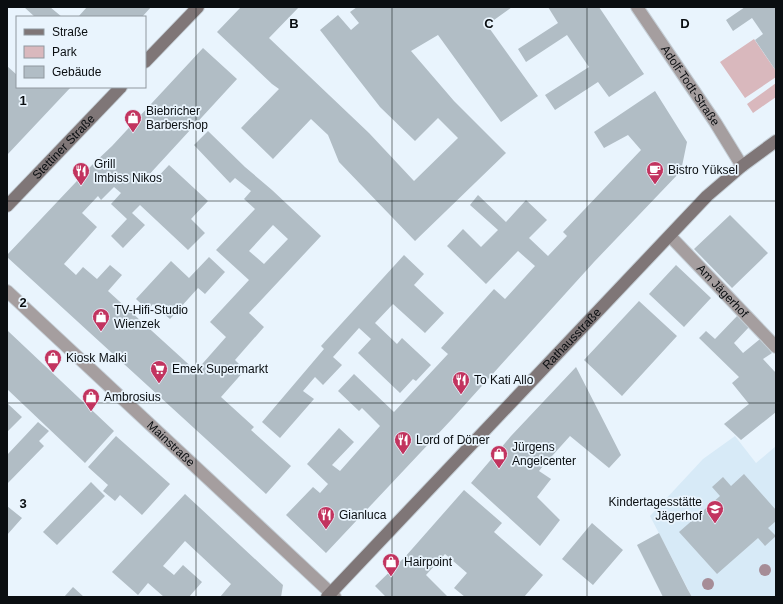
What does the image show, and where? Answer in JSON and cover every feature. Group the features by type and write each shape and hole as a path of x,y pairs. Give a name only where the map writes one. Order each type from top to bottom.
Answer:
{"street":[{"path":"146,61 198,7"},
{"name":"Adolf-Todt-Straße","path":"637,7 715,122 742,166"},
{"name":"Stettiner Straße","path":"7,206 120,88"},
{"name":"Rathausstraße","path":"331,596 707,196 742,166 776,141"},
{"name":"Am Jägerhof","path":"670,236 776,347"},
{"name":"Mainstraße","path":"7,291 331,596"}],"shaded area":[{"name":"Kindertagesstätte Jägerhof","path":"735,436 756,463 776,446 776,597 692,597 650,516 703,459"}],"green space":[{"path":"754,39 776,71 776,77 745,98 720,62"},
{"path":"776,83 776,97 753,113 747,104"}],"building":[{"path":"24,7 50,7 61,16 34,16"},
{"path":"87,7 151,7 143,16 79,16"},
{"path":"241,7 299,7 269,38 369,133 414,181 458,138 438,118 415,141 380,107 320,30 338,15 351,30 359,23 350,12 357,7 512,7 487,25 538,96 501,122 438,35 411,51 454,101 506,153 415,241 339,162 328,135 311,119 273,159 241,128 279,89 217,32"},
{"path":"548,7 599,7 644,74 609,97 598,82 555,110 545,95 589,67 567,35 526,62 518,49 558,23"},
{"path":"745,7 776,7 776,71 755,40 763,34 752,18 733,31 726,20"},
{"path":"203,48 237,79 146,178 152,183 169,165 208,201 191,219 205,233 188,250 140,205 132,213 145,225 123,248 111,236 127,219 111,204 121,193 114,187 101,200 98,196 82,213 97,227 64,264 76,275 83,267 97,279 110,265 122,275 108,291 196,371 226,337 210,322 249,280 216,250 255,209 244,199 251,191 235,178 230,183 194,145 208,131 321,236 249,313 264,327 235,360 245,370 221,397 254,427 251,430 291,466 266,494 7,257 7,255 92,165 112,146","holes":["273,225 288,239 264,264 249,251"]},
{"path":"7,66 16,74 16,88 70,88 7,155"},
{"path":"655,91 687,142 681,171 594,262 452,419 326,553 286,515 313,487 320,493 328,484 307,464 339,428 354,442 332,465 340,471 380,426 362,408 359,411 338,391 354,374 394,412 448,354 441,348 494,289 505,299 535,266 518,251 486,284 447,246 463,229 481,247 498,230 470,205 478,195 506,222 526,200 547,220 529,238 548,256 567,236 563,232 641,150 628,135 604,148 594,132"},
{"path":"730,215 768,253 732,288 694,249"},
{"path":"404,255 424,274 414,285 444,313 425,333 393,304 375,323 397,344 402,338 431,365 416,381 413,379 400,393 358,353 371,339 359,328 333,357 342,365 323,385 315,377 303,391 314,399 280,438 262,422 324,349 321,346"},
{"path":"209,257 225,272 205,294 198,288 170,319 153,304 148,310 136,299 171,261 189,278"},
{"path":"676,265 711,298 684,327 649,294"},
{"path":"639,301 677,336 622,396 584,360"},
{"path":"738,315 750,326 734,343 743,353 760,339 772,353 763,359 776,373 776,412 741,440 724,424 749,404 732,383 739,377 699,338 706,331 715,339"},
{"path":"8,331 114,431 85,463 7,389"},
{"path":"576,367 621,455 609,468 570,436 543,466 539,471 551,479 537,497 560,520 540,546 471,483 511,436"},
{"path":"7,403 22,417 7,432"},
{"path":"38,422 49,431 39,441 44,446 7,484 7,455"},
{"path":"116,436 170,484 142,515 120,495 115,501 103,491 108,485 88,467"},
{"path":"744,474 776,510 776,521 768,528 776,536 765,546 758,538 717,574 679,532 720,496 712,487 723,477 731,486"},
{"path":"91,482 105,496 57,545 43,532"},
{"path":"464,490 502,523 494,532 543,575 524,597 465,597 454,588 467,573 445,554 426,575 448,597 386,597 375,586 405,557"},
{"path":"185,494 283,585 281,597 220,597 231,584 185,541 163,566 174,575 183,565 202,582 189,597 164,597 148,583 138,595 112,572"},
{"path":"7,506 22,518 7,535"},
{"path":"592,523 623,550 593,585 562,559"},
{"path":"659,533 692,597 663,597 637,545"},
{"path":"73,587 84,597 64,597"}],"place":[{"name":"Biebricher Barbershop","path":"133,133"},
{"name":"Bistro Yüksel","path":"655,185"},
{"name":"Grill Imbiss Nikos","path":"81,186"},
{"name":"TV-Hifi-Studio Wienzek","path":"101,332"},
{"name":"Kiosk Malki","path":"53,373"},
{"name":"Emek Supermarkt","path":"159,384"},
{"name":"To Kati Allo","path":"461,395"},
{"name":"Ambrosius","path":"91,412"},
{"name":"Lord of Döner","path":"403,455"},
{"name":"Jürgens Angelcenter","path":"499,469"},
{"name":"Kindertagesstätte Jägerhof","path":"715,524"},
{"name":"Gianluca","path":"326,530"},
{"name":"Hairpoint","path":"391,577"}]}
